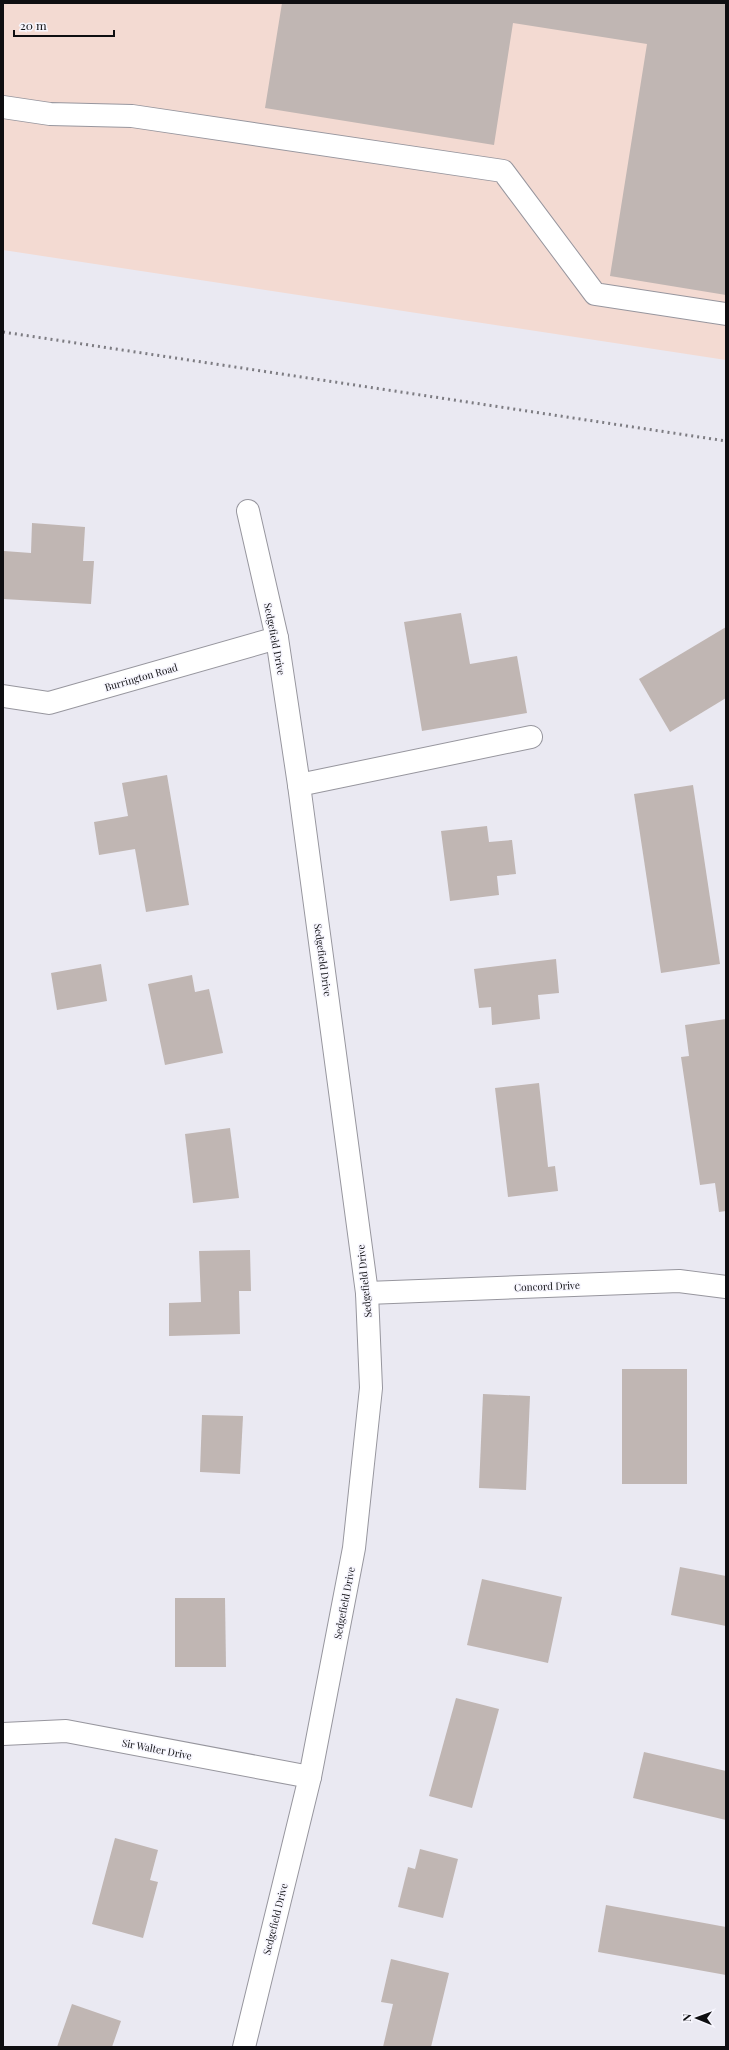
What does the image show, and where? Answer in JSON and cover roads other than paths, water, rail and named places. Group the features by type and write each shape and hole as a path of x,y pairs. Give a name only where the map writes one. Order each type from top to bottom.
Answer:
{"street":[{"path":"3,107 50,114 132,116 503,171 596,294 726,314"},
{"name":"Sedgefield Drive","path":"244,2047 310,1777 354,1548 371,1388 367,1293 299,785 277,638 248,511"},
{"name":"Burrington Road","path":"3,696 49,703 277,638"},
{"path":"299,785 531,738"},
{"name":"Concord Drive","path":"367,1293 679,1281 726,1287"},
{"name":"Sir Walter Drive","path":"3,1734 66,1732 310,1777"}],"railway":[{"path":"3,332 726,441"}]}
